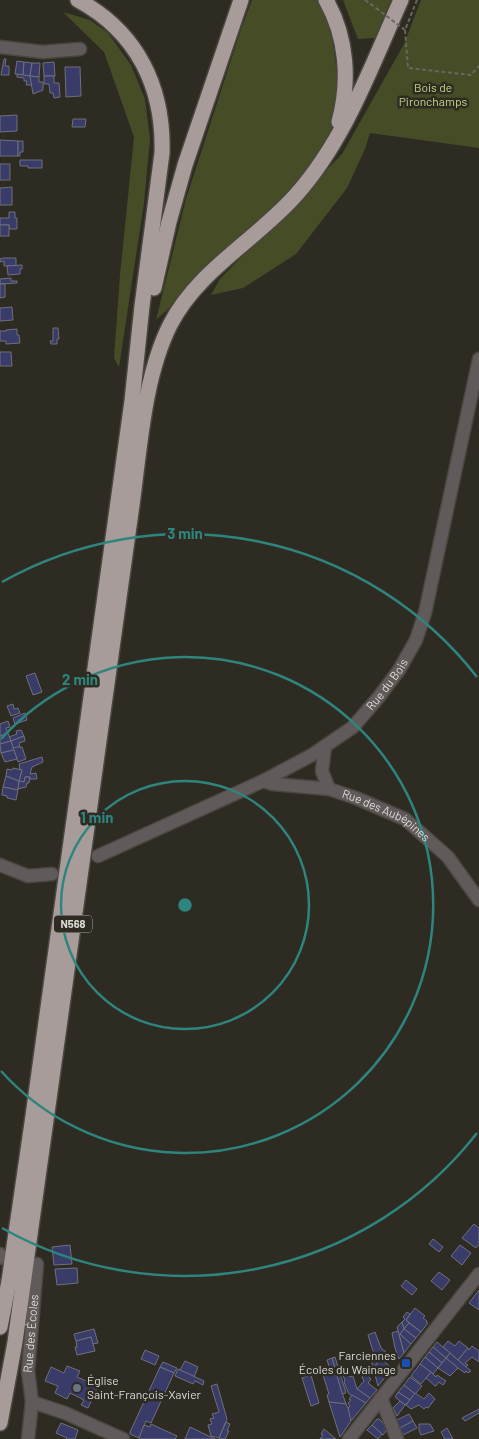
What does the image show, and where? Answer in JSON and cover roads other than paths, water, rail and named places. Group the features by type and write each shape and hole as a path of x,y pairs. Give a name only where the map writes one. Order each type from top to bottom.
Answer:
{"highway":[{"path":"78,0 105,18 133,47 151,80 160,113 162,139 161,170 142,306 137,364"},
{"path":"137,364 169,222 185,165 241,0"},
{"path":"326,0 341,34 346,84 342,110 332,145"},
{"path":"332,145 352,107 401,0"},
{"name":"N568","path":"0,1423 15,1342 143,424 153,371 160,348 171,324 184,303 199,285 295,196 316,170 332,145"},
{"name":"N568","path":"0,1327 9,1281 30,1135 137,364"}],"street":[{"path":"0,47 44,52 80,49"},
{"name":"Rue du Bois","path":"98,856 263,780 312,755 354,727 378,698 399,670 416,640 425,613 479,359"},
{"path":"325,747 322,770 329,789"},
{"name":"Rue des Aubépines","path":"263,780 273,784 329,789 356,798 405,819 448,857 479,900"},
{"path":"0,865 28,876 52,874"},
{"name":"Rue des Écoles","path":"28,1439 32,1402 28,1371 37,1264"},
{"path":"349,1439 479,1274"},
{"path":"381,1398 397,1439"},
{"path":"32,1402 123,1439"}],"place":[{"name":"Farciennes Écoles du Wainage","path":"406,1363"},
{"name":"Église Saint-François-Xavier","path":"77,1388"}],"park label":[{"name":"Bois de Pironchamps","path":"433,95"}]}
